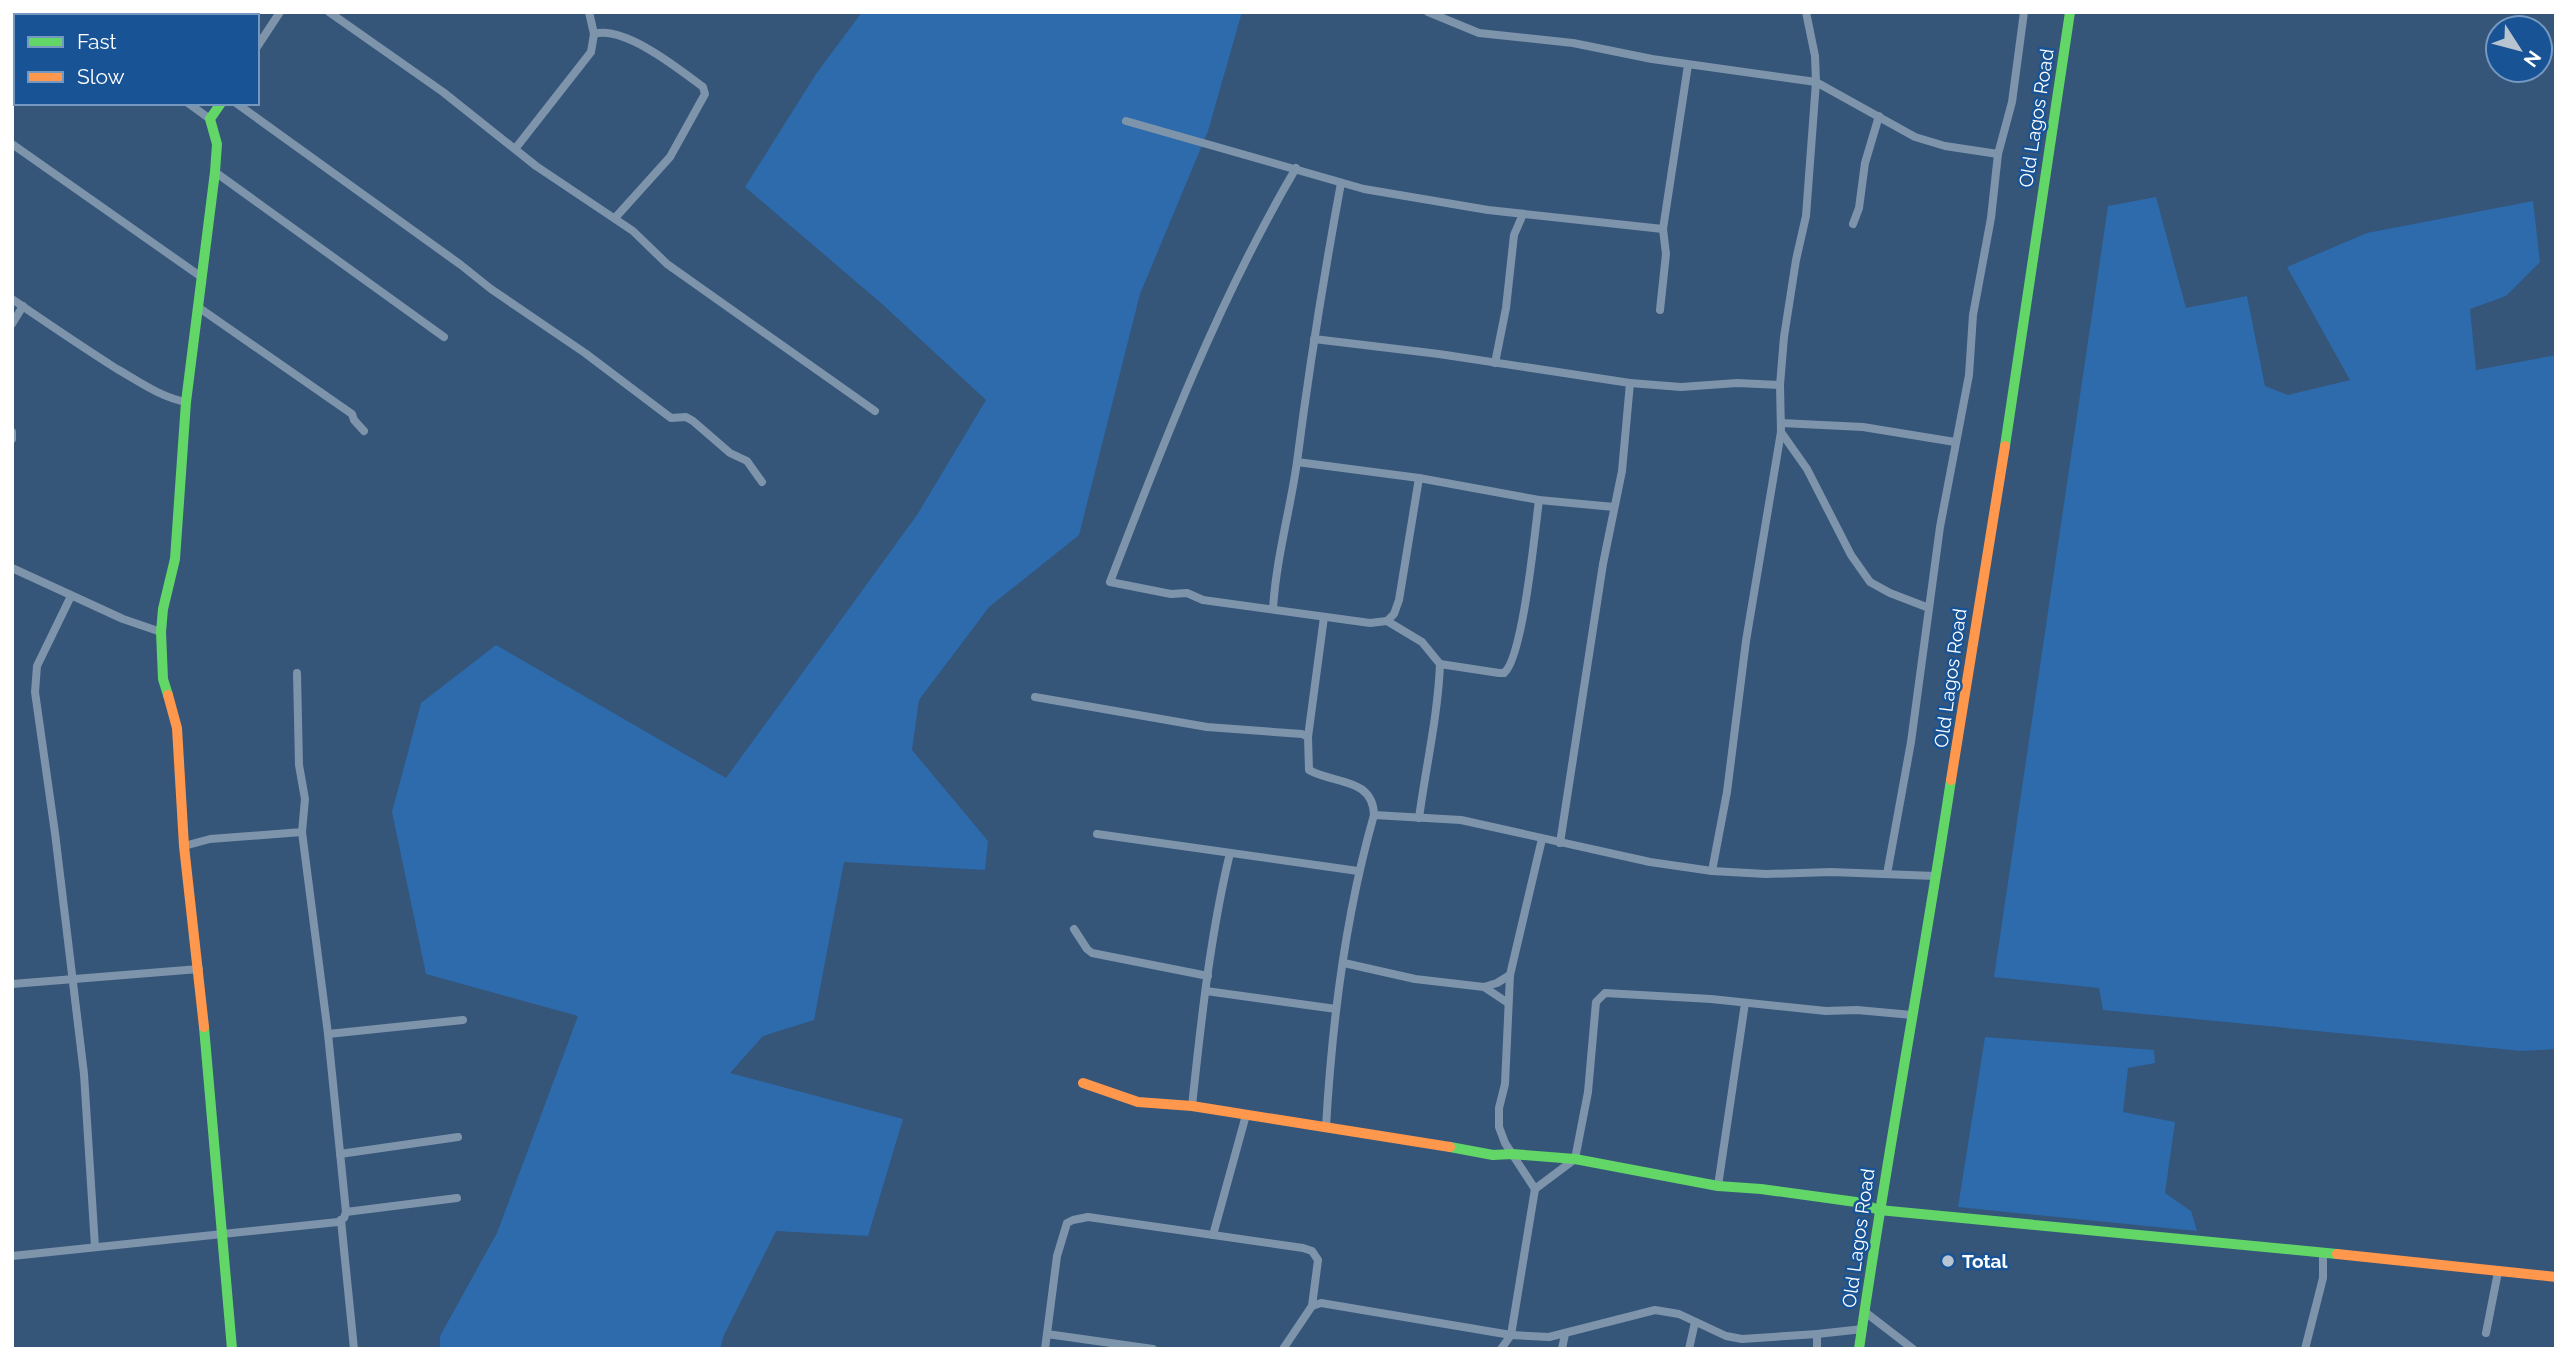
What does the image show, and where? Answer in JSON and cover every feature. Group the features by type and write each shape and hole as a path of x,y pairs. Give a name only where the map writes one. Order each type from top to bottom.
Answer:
{"street":[{"path":"328,12 443,92 536,166 634,231 667,264 875,411"},
{"path":"515,149 591,52 593,34 589,12"},
{"path":"1428,12 1479,33 1573,43 1688,65 1816,82 1915,137 1945,146 1998,154"},
{"path":"1712,870 1727,792 1746,641 1781,428 1780,385 1784,337 1806,216 1816,82 1815,56 1806,12"},
{"path":"1887,874 1911,741 1928,608 1955,442 1969,375 1973,315 1991,218 1998,154 2012,102 2024,12"},
{"name":"Old Lagos Road","path":"1859,1349 1879,1210 2007,431 2070,12"},
{"path":"259,43 275,14"},
{"path":"593,34 606,32 651,50 703,87 705,94 670,157 615,218"},
{"path":"1660,310 1666,254 1663,229 1688,65"},
{"path":"191,105 211,119 217,145 186,402 174,559 161,632 163,679 177,728 184,846 198,970 232,1349"},
{"path":"211,119 220,105"},
{"path":"239,105 491,289 585,353 671,418 686,417 693,421 730,453 747,461 762,482"},
{"path":"1853,224 1865,163 1879,117"},
{"path":"1126,121 1364,189 1523,214 1663,229"},
{"path":"12,144 200,276"},
{"path":"1296,168 1244,263 1188,386 1110,582 1171,594 1187,593 1203,600 1370,623 1387,621 1422,642 1440,664 1439,698 1419,818"},
{"path":"215,172 444,337"},
{"path":"1273,609 1276,573 1297,462 1314,339 1341,183"},
{"path":"1495,363 1506,308 1514,235 1523,214"},
{"path":"12,299 63,335 157,393 166,398 186,402"},
{"path":"12,324 23,306"},
{"path":"198,307 352,414 364,431"},
{"path":"1314,339 1630,383 1681,387 1737,383 1780,385"},
{"path":"1560,843 1603,564 1626,447 1630,383"},
{"path":"1781,428 1863,427 1955,442"},
{"path":"1781,428 1807,469 1851,555 1870,582 1928,608"},
{"path":"12,432 12,439"},
{"path":"1297,462 1419,478 1539,500 1614,508"},
{"path":"1387,621 1394,614 1399,600 1419,478"},
{"path":"1440,664 1499,673 1509,669 1519,639 1539,500"},
{"path":"12,568 123,619 161,632"},
{"path":"71,596 37,666 36,692 84,1074 95,1247"},
{"path":"1324,617 1308,737 1308,770 1358,785 1366,791 1374,806 1374,815 1358,871 1336,1009 1326,1127"},
{"path":"297,673 299,765 304,799 302,832 328,1034 354,1349"},
{"path":"1035,697 1207,727 1302,734 1308,737"},
{"path":"1374,815 1461,820 1650,862 1712,870 1766,874 1831,872 1935,876"},
{"path":"184,846 210,839 302,832"},
{"path":"1097,834 1358,871"},
{"path":"1501,1349 1511,1335 1535,1189 1499,1127 1499,1108 1505,1084 1510,975 1542,839"},
{"path":"1192,1106 1221,889 1230,853"},
{"path":"1074,929 1087,950 1092,953 1208,976"},
{"path":"1344,963 1415,979 1484,987 1497,984 1510,975"},
{"path":"12,984 73,977 198,970"},
{"path":"1484,987 1508,1003"},
{"path":"1206,991 1336,1009"},
{"path":"1535,1189 1575,1159 1588,1092 1596,1002 1605,993 1826,1011 1857,1010 1912,1015"},
{"path":"1718,1186 1745,1003"},
{"path":"328,1034 463,1020"},
{"path":"1083,1083 1138,1102 1192,1106 1419,1141 1465,1152 1575,1159 1718,1186 1856,1202 1879,1210 2556,1277"},
{"path":"1213,1236 1246,1115"},
{"path":"340,1154 458,1137"},
{"path":"12,1255 221,1233 457,1198"},
{"path":"1045,1349 1057,1256 1067,1223 1097,1218 1312,1251 1318,1260 1312,1306 1283,1349"},
{"path":"2305,1349 2323,1278 2323,1253"},
{"path":"2486,1333 2498,1272"},
{"path":"1312,1306 1321,1303 1511,1335 1549,1337 1655,1310 1665,1310 1726,1336 1742,1339 1863,1329"},
{"path":"1865,1312 1913,1349"},
{"path":"1689,1349 1695,1321"},
{"path":"1047,1334 1153,1349"},
{"path":"1562,1349 1565,1334"},
{"path":"1817,1349 1818,1334"}],"shaded area":[{"path":"862,12 1242,12 1208,131 1140,294 1079,535 989,607 919,700 912,750 988,841 985,870 844,862 814,1020 763,1036 730,1073 903,1119 868,1236 776,1231 724,1335 720,1349 440,1349 440,1336 497,1233 578,1016 426,974 392,812 421,703 496,645 726,778 917,515 986,400 881,303 745,187 816,74"},
{"path":"2156,197 2186,308 2247,296 2265,386 2288,395 2350,380 2287,267 2367,233 2533,201 2540,262 2506,296 2470,309 2476,370 2556,355 2556,1049 2522,1051 2103,1010 2099,988 1994,977 2108,206"},
{"path":"1985,1037 2154,1050 2155,1063 2128,1068 2123,1112 2175,1122 2165,1193 2191,1211 2197,1231 1958,1207"}],"traffic: fast":[{"path":"2005,446 2070,12"},
{"path":"168,695 163,679 163,609 175,559 186,402 215,172 217,144 210,119 220,105"},
{"path":"1859,1349 1951,780"},
{"path":"204,1027 232,1349"},
{"path":"1450,1147 1493,1155 1575,1159 1718,1186 1856,1202 1879,1210 2337,1254"}],"traffic: slow":[{"path":"1951,780 2005,446"},
{"path":"168,695 177,728 184,846 204,1027"},
{"path":"1083,1083 1138,1102 1192,1106 1450,1147"},
{"path":"2337,1254 2556,1277"}],"place":[{"name":"Total","path":"1948,1261"}]}
